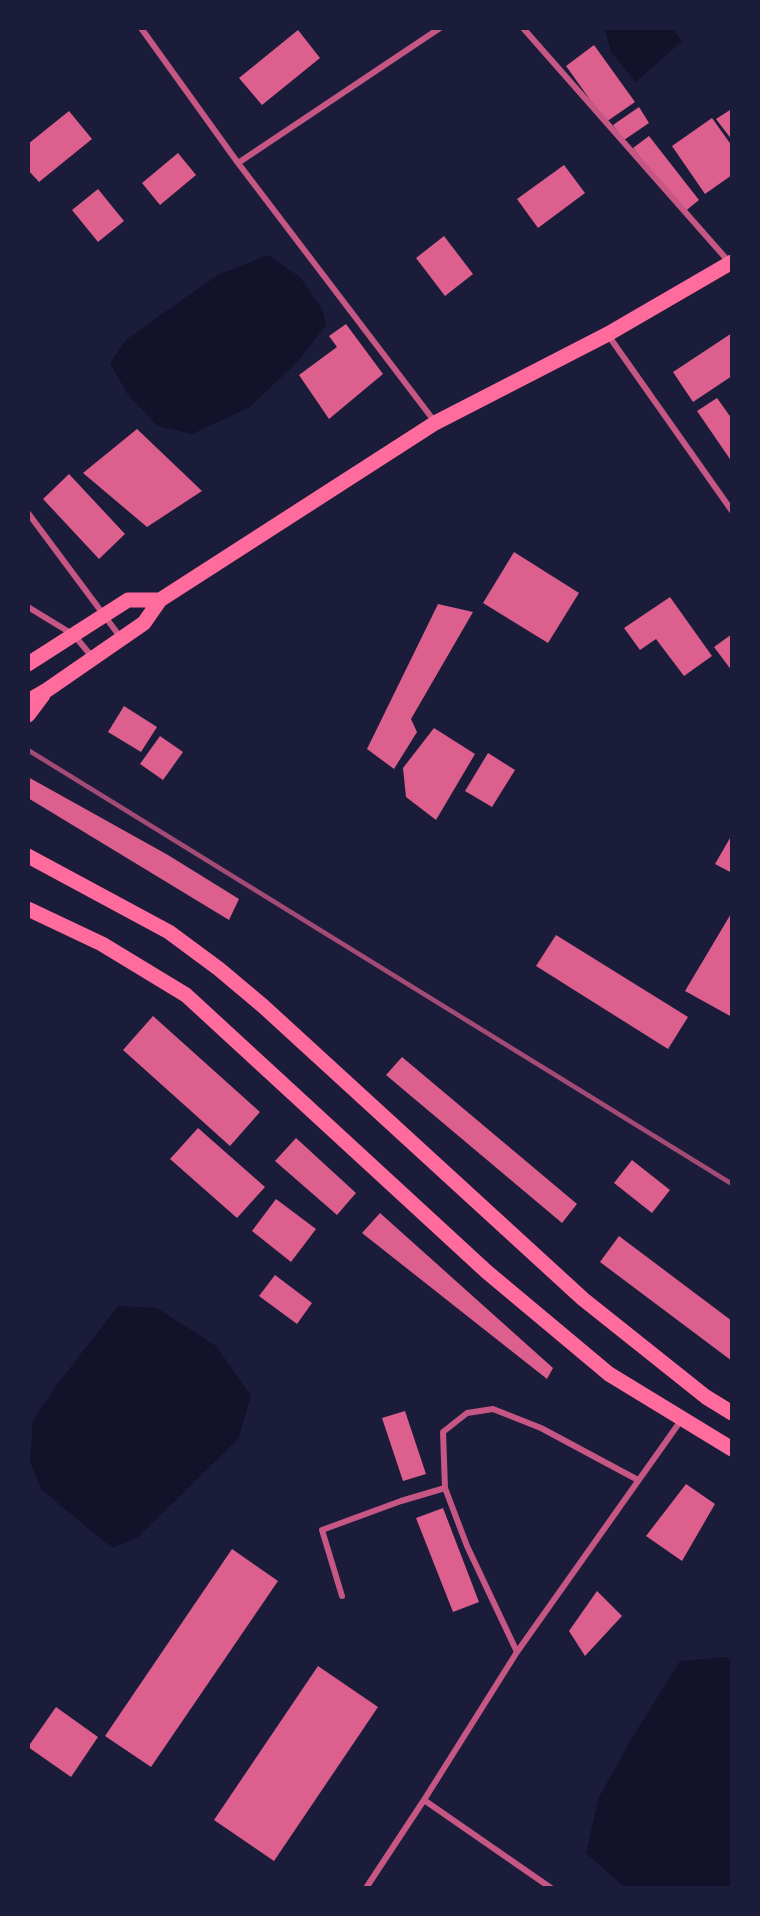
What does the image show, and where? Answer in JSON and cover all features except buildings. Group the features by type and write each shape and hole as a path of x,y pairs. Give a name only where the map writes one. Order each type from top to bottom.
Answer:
{"main road":[{"path":"28,700 47,690 144,623 160,600 435,423 608,334 731,263"},
{"path":"28,664 128,600 160,600"},
{"path":"28,715 47,690"},
{"path":"28,856 169,932 219,969 263,1006 583,1299 706,1397 732,1413"},
{"path":"28,909 102,944 186,995 487,1272 609,1374 732,1449"}],"street":[{"path":"141,28 238,163 435,423"},
{"path":"238,163 440,28"},
{"path":"523,28 731,263"},
{"path":"608,334 732,511"},
{"path":"28,513 121,638"},
{"path":"28,607 74,635 94,658"},
{"path":"517,1652 467,1546 445,1488 444,1432 466,1413 494,1409 541,1428 638,1480"},
{"path":"366,1887 517,1652 683,1418"},
{"path":"342,1596 322,1530 401,1501 445,1488"},
{"path":"424,1800 552,1887"}],"shaded area":[{"path":"605,29 673,29 682,41 636,82 611,52"},
{"path":"268,255 300,277 323,311 326,325 298,361 250,407 192,434 158,426 128,395 110,363 127,339 218,275"},
{"path":"118,1306 157,1308 216,1346 251,1396 238,1439 138,1537 112,1548 41,1489 30,1462 33,1420 56,1386"},
{"path":"727,1657 732,1661 731,1887 624,1887 586,1853 599,1797 632,1738 680,1661"}],"railway":[{"path":"28,750 732,1184"}]}
